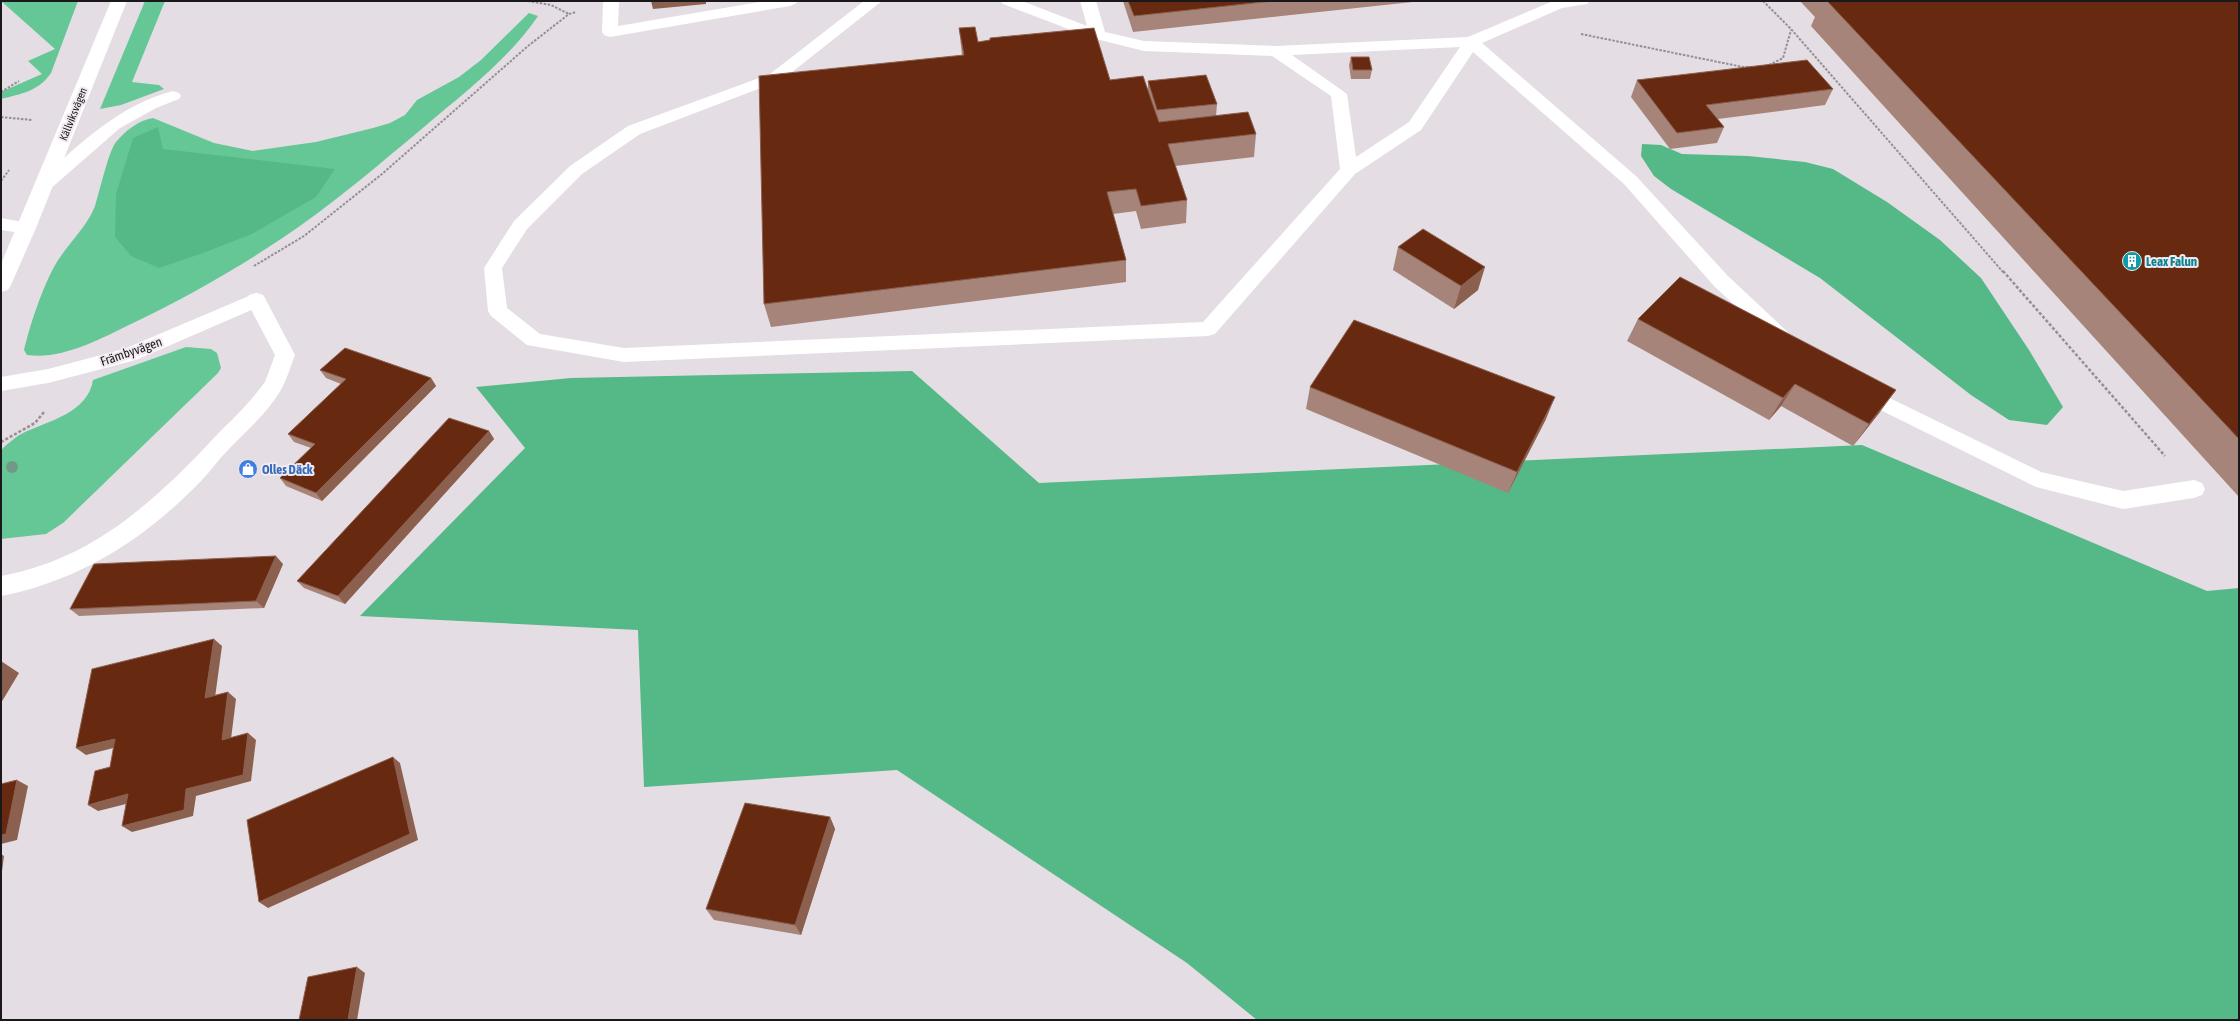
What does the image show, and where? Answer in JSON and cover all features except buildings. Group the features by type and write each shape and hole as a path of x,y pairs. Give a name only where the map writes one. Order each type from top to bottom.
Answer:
{"street":[{"name":"Källviksvägen","path":"1,285 27,228 120,1"},
{"path":"611,1 610,32 700,18 790,1"},
{"path":"874,1 776,77 634,130 576,170 520,225 493,268 498,311 534,340 624,355 1208,329 1349,170 1415,126 1471,42"},
{"path":"1008,1 1098,35 1144,46 1276,51 1471,42 1559,4 1582,1"},
{"path":"1088,1 1098,35"},
{"path":"1471,42 1630,180 1721,281 1799,354"},
{"path":"1276,51 1338,94 1349,170"},
{"path":"44,186 114,124 150,104 173,96"},
{"path":"1,224 27,228"},
{"path":"1,586 23,584 48,576 79,562 140,522 184,485 248,416 272,386 286,356 273,333 265,313 256,300"},
{"name":"Främbyvägen","path":"1,384 48,376 129,355 256,300"},
{"path":"1844,383 2036,479 2123,500 2194,489"}],"path":[{"path":"528,1 551,5 569,14"},
{"path":"1763,1 1791,29 2194,489"},
{"path":"256,300 254,266 304,236 364,188 528,46 569,14 583,10"},
{"path":"1,92 19,82"},
{"path":"1,117 38,121"},
{"path":"1,181 8,171"}],"green space":[{"path":"1,1 78,1 51,73 35,88 1,99 1,92 42,74 28,61 55,49"},
{"path":"145,1 165,1 132,82 159,85 164,89 121,105 100,109"},
{"path":"529,13 538,16 513,47 485,75 354,185 281,239 208,284 170,305 94,342 54,354 40,356 27,355 24,350 45,286 64,251 81,230 91,214 95,206 107,162 113,147 128,130 143,121 153,118 214,143 253,151 316,142 373,128 390,123 405,115 417,100 459,77 481,60"},
{"path":"158,127 163,149 335,169 316,197 252,234 159,268 131,256 115,237 116,194 133,138"},
{"path":"1642,144 1661,145 1682,154 1748,156 1805,162 1833,169 1887,202 1940,240 1981,278 2029,350 2063,407 2047,425 2009,420 1971,395 1820,278 1671,189 1654,176 1641,156"},
{"path":"186,347 211,349 217,353 221,368 218,373 63,523 46,534 1,539 1,451 3,448 20,435 55,420 75,408 83,401 90,391 93,380"},
{"path":"912,371 1039,483 1862,445 2207,591 2239,588 2239,1020 1257,1020 1187,963 897,770 644,787 638,630 360,616 525,448 476,387 571,378"}],"place":[{"name":"Leax Falun","path":"2132,261"},
{"name":"Olles Däck","path":"248,469"}]}
